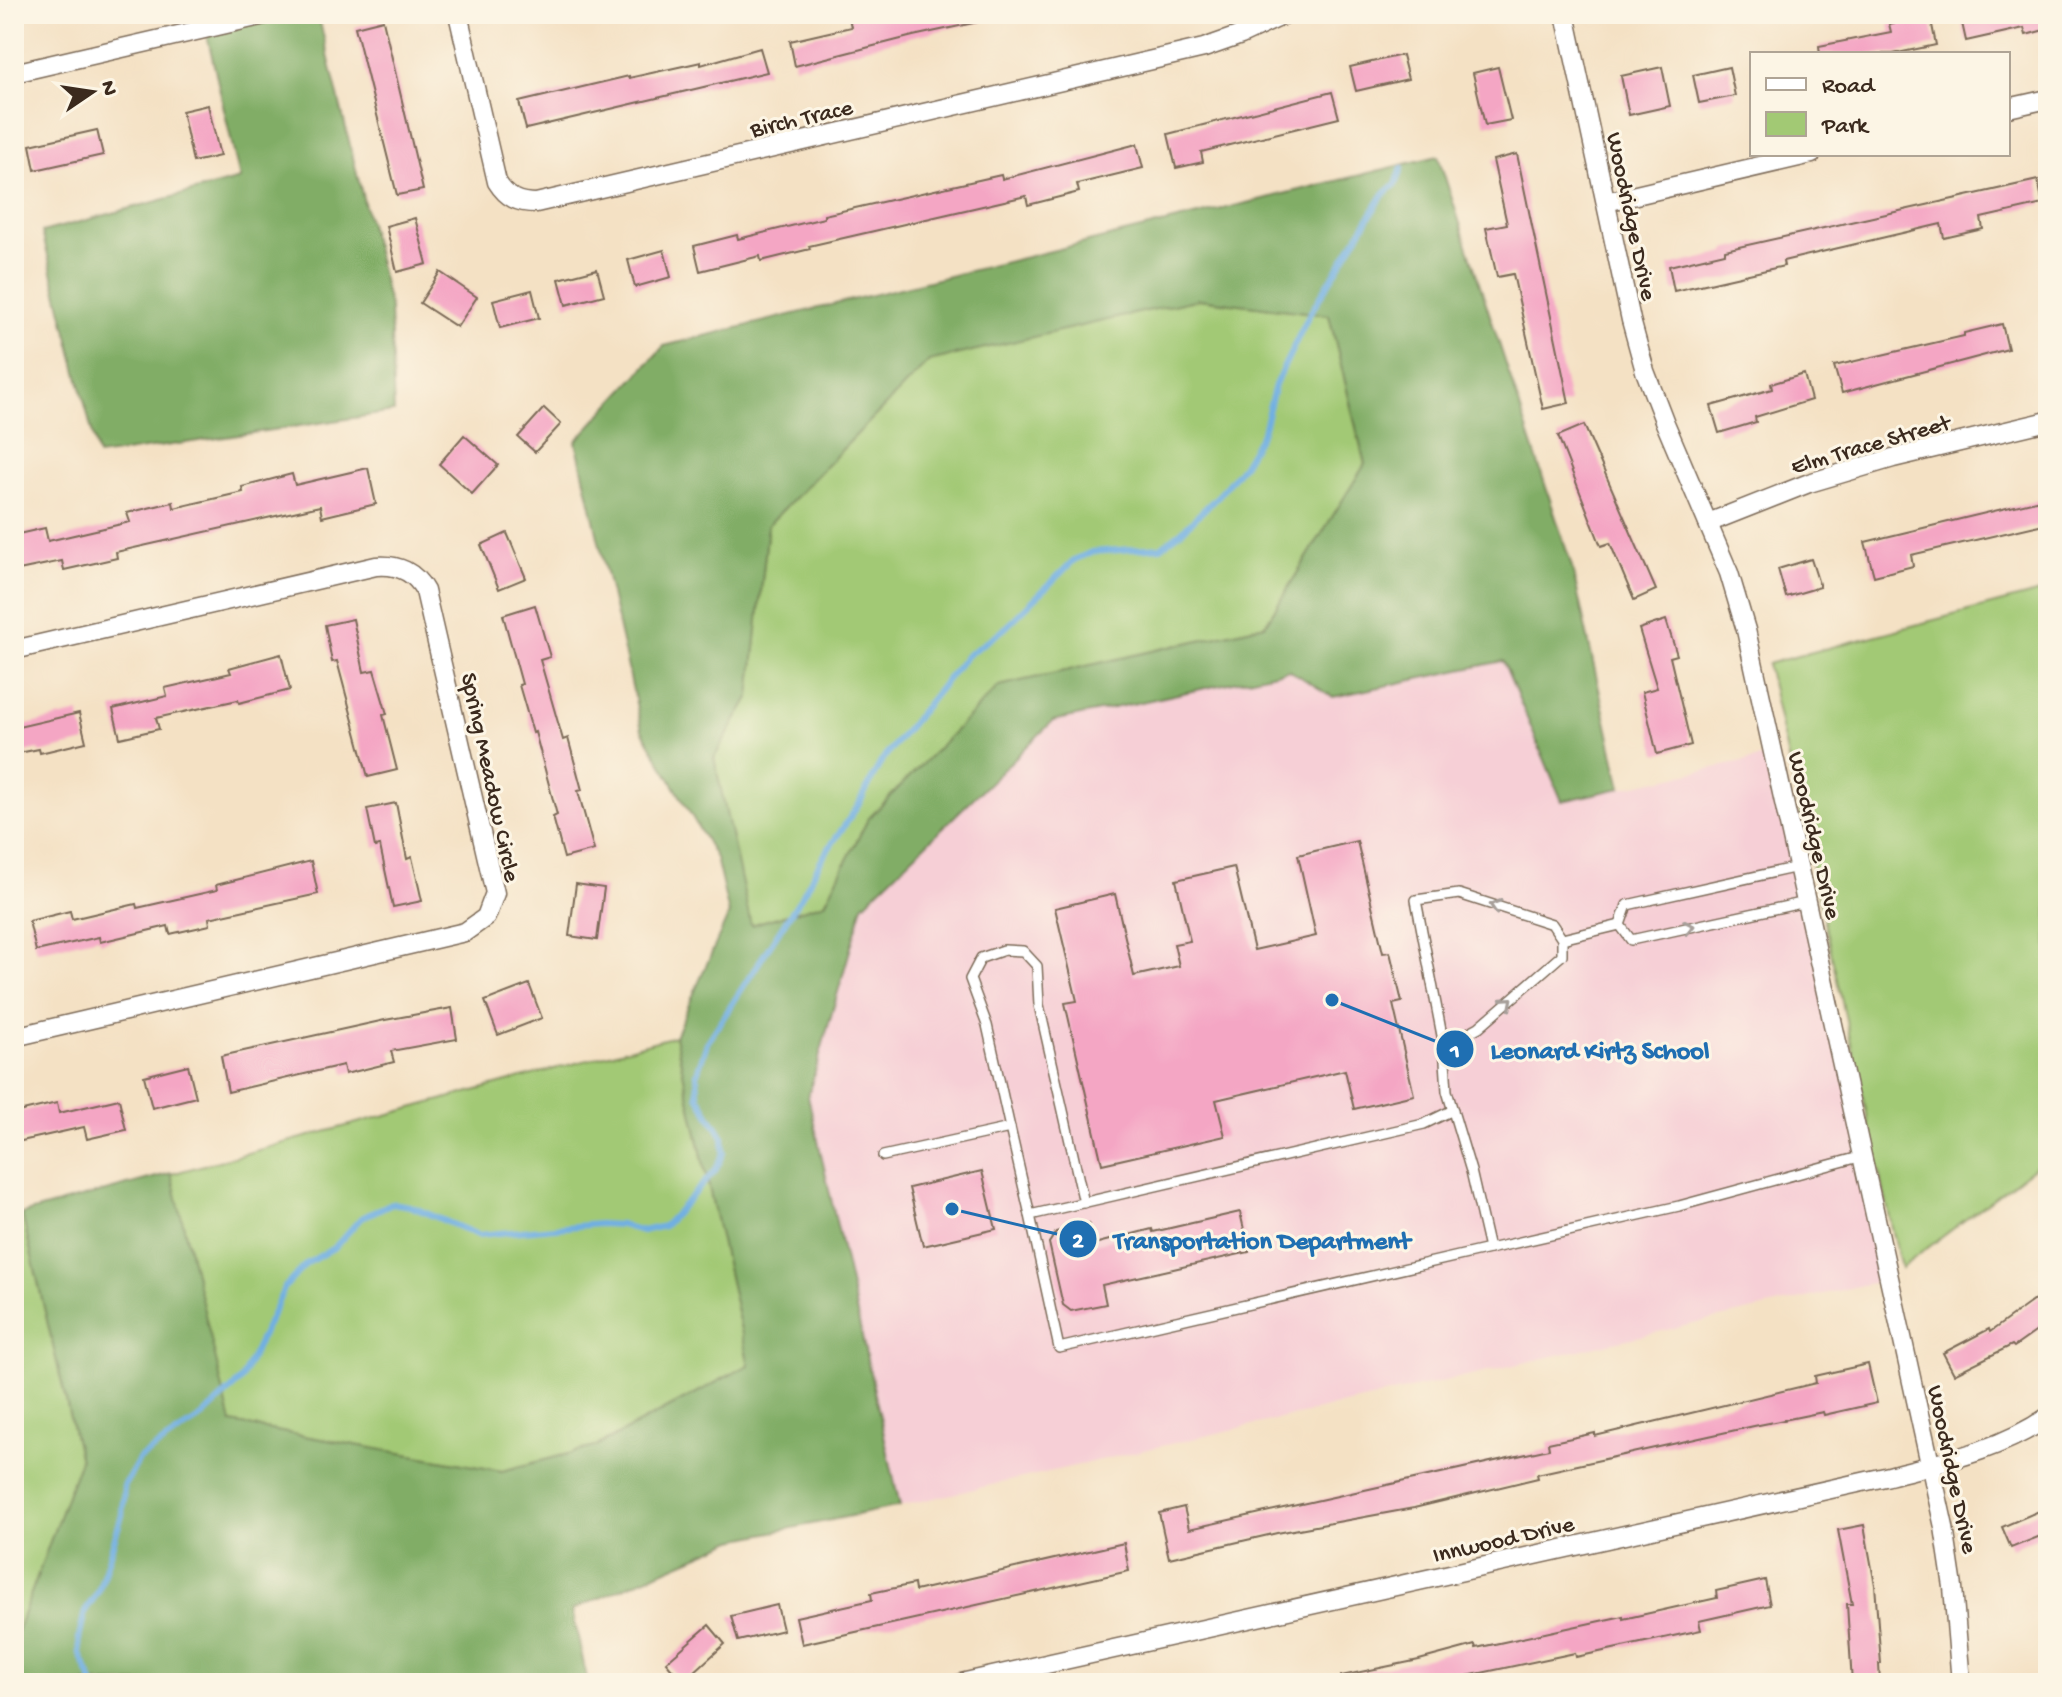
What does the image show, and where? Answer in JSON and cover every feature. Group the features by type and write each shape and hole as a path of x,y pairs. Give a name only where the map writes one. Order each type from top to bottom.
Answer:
{"street":[{"path":"14,73 269,14"},
{"name":"Birch Trace","path":"458,14 497,182 512,199 536,203 1204,48 1286,14"},
{"name":"Woodridge Drive","path":"1565,14 1645,371 1729,573 1746,630 1930,1465 1953,1587 1961,1683"},
{"path":"2010,108 2048,99"},
{"path":"1606,202 1803,156"},
{"name":"Elm Trace Street","path":"1708,523 1809,483 1893,458 2048,421"},
{"name":"Spring Meadow Circle","path":"14,650 376,566 400,567 412,574 425,591 495,893 486,917 465,932 14,1037"},
{"name":"Innwood Drive","path":"961,1683 1930,1465 2001,1444 2048,1417"}],"lane":[{"path":"1620,925 1627,905 1798,867"},
{"path":"1444,1046 1479,1027 1562,955 1562,939 1552,924 1459,894 1416,900 1444,1046 1447,1091 1471,1171 1489,1249"},
{"path":"1620,925 1631,940 1806,902"},
{"path":"1562,939 1620,925"},
{"path":"1084,1203 1039,1005 1037,966 1023,951 1004,950 981,958 970,979 987,1025 1059,1348 1679,1206 1863,1156"},
{"path":"1030,1215 1424,1124 1453,1110"},
{"path":"883,1156 1010,1128"}],"shaded area":[{"path":"1504,661 1562,801 1765,757 1798,867 1889,1279 900,1506 808,1096 863,905 1053,721 1289,670 1334,697"}],"green space":[{"path":"269,14 318,14 390,309 394,412 98,456 42,232 240,179 206,30"},
{"path":"1438,156 1572,567 1621,788 1562,801 1503,661 1333,697 1289,670 1053,721 863,905 808,1096 900,1506 734,1540 572,1610 588,1683 14,1683 14,1640 80,1460 22,1214 171,1173 231,1423 502,1471 595,1447 749,1365 675,1036 729,914 716,858 642,730 576,441 664,346","holes":["1199,299 1329,315 1365,464 1265,625 999,686 868,819 825,903 751,925 714,758 750,696 768,525 929,361"]},
{"path":"1199,299 1329,315 1365,465 1265,625 999,687 868,819 825,903 750,925 714,758 750,696 768,525 929,360"},
{"path":"2048,590 2048,1157 1901,1268 1767,664"},
{"path":"675,1036 749,1365 595,1447 502,1471 230,1423 171,1174"},
{"path":"22,1214 80,1460 14,1640 14,1216"}],"building":[{"path":"848,14 982,14 983,21 795,66 790,41 851,27"},
{"path":"1960,14 2048,14 2048,29 2026,35 2024,28 1966,41"},
{"path":"1930,15 1936,45 1903,52 1820,52 1819,46 1891,32 1889,24"},
{"path":"383,20 423,190 397,195 355,27"},
{"path":"760,48 767,72 526,129 519,102 629,76 701,62 701,65"},
{"path":"1402,55 1408,79 1356,91 1350,67"},
{"path":"1498,67 1511,120 1485,125 1473,73"},
{"path":"1662,67 1670,106 1629,115 1621,76"},
{"path":"1729,67 1735,96 1699,103 1693,75"},
{"path":"1332,92 1339,118 1201,152 1203,162 1176,168 1168,134"},
{"path":"208,105 220,156 193,162 182,111"},
{"path":"97,130 103,155 35,170 30,145"},
{"path":"1137,144 1143,168 1077,184 1079,192 1028,205 1026,196 809,246 810,249 761,261 760,256 700,271 694,246 737,235 738,239 824,218 824,215 1001,175 1002,179"},
{"path":"1517,154 1569,403 1543,409 1513,274 1497,277 1486,228 1507,224 1493,160"},
{"path":"2038,180 2043,204 1981,218 1983,229 1944,238 1941,224 1783,261 1784,266 1674,291 1669,266 1725,253 1725,250"},
{"path":"415,218 427,264 397,272 386,226"},
{"path":"664,250 671,277 635,287 628,260"},
{"path":"597,269 604,295 566,305 559,279"},
{"path":"440,272 477,297 457,327 420,303"},
{"path":"532,290 539,318 500,328 493,300"},
{"path":"2002,324 2008,349 1842,393 1834,366 1964,336 1964,333"},
{"path":"1804,374 1811,400 1755,417 1756,422 1719,433 1711,406 1772,389 1771,384"},
{"path":"544,408 561,424 535,452 518,437"},
{"path":"1584,425 1656,590 1634,600 1610,543 1601,546 1558,436"},
{"path":"464,435 498,465 472,494 439,464"},
{"path":"368,468 376,504 322,517 320,506 116,552 117,558 64,570 62,561 14,571 14,535 45,528 48,541 130,522 127,513 173,502 174,508 243,492 242,487 292,474 295,485"},
{"path":"2044,499 2048,523 1911,555 1913,566 1874,576 1865,542"},
{"path":"507,533 526,578 499,589 481,545"},
{"path":"1811,559 1820,587 1786,597 1778,569"},
{"path":"535,605 550,657 540,660 563,740 568,738 594,850 564,858 553,817 557,815 519,685 522,684 503,615"},
{"path":"353,619 364,672 374,670 387,714 383,715 397,770 368,777 337,661 332,662 325,625"},
{"path":"1666,620 1677,655 1670,657 1691,745 1657,754 1642,692 1657,688 1639,629"},
{"path":"281,654 290,690 156,718 159,729 120,738 113,709 167,696 165,688 231,673 229,668"},
{"path":"79,713 86,742 40,753 39,749 14,754 14,728"},
{"path":"396,803 407,859 412,857 422,901 393,907 380,846 375,847 367,809"},
{"path":"1357,841 1383,953 1390,952 1402,1002 1393,1004 1414,1095 1354,1109 1345,1070 1216,1100 1225,1136 1102,1164 1065,1003 1077,1001 1055,908 1115,894 1134,976 1179,966 1174,944 1190,941 1176,880 1234,867 1254,950 1316,936 1298,855"},
{"path":"311,861 318,894 209,918 210,925 170,934 168,926 100,942 99,937 36,951 29,921 70,911 72,919 136,904 137,908 217,890 216,885"},
{"path":"576,884 604,888 597,940 569,936"},
{"path":"529,984 542,1018 498,1035 485,1001"},
{"path":"452,1008 457,1039 391,1051 394,1062 345,1074 343,1065 228,1092 221,1056"},
{"path":"188,1065 196,1097 152,1108 144,1076"},
{"path":"119,1099 126,1130 87,1139 84,1127 17,1142 14,1113 57,1103 59,1113"},
{"path":"982,1171 996,1229 923,1246 909,1188"},
{"path":"1240,1212 1249,1252 1102,1285 1106,1304 1071,1311 1063,1305 1049,1243 1056,1232 1089,1224 1094,1244"},
{"path":"2048,1290 2048,1323 2014,1347 2012,1345 1954,1374 1943,1353 1989,1329 1990,1332"},
{"path":"1868,1364 1877,1403 1754,1426 1537,1474 1538,1478 1414,1508 1277,1533 1169,1558 1159,1513 1184,1507 1189,1529 1549,1449 1548,1443 1595,1433 1595,1436 1816,1383 1815,1376"},
{"path":"2039,1511 2048,1533 2011,1548 2002,1527"},
{"path":"1864,1525 1875,1585 1880,1683 1852,1683 1847,1604 1852,1604 1838,1530"},
{"path":"1124,1543 1129,1571 802,1644 796,1617 872,1600 871,1593 914,1584 915,1591"},
{"path":"1765,1580 1770,1605 1699,1621 1701,1630 1434,1683 1342,1683 1341,1676 1475,1645 1476,1648 1717,1598 1716,1591"},
{"path":"777,1605 783,1630 738,1641 731,1616"},
{"path":"709,1625 725,1644 683,1682 666,1662"}],"waterway":[{"path":"93,1683 80,1654 79,1638 85,1611 98,1592 122,1515 124,1486 140,1458 202,1417 241,1380 285,1287 306,1264 335,1247 361,1218 392,1203 410,1206 478,1235 599,1224 621,1225 642,1231 664,1226 715,1171 724,1153 723,1137 698,1096 697,1073 707,1043 859,804 882,760 966,656 1004,629 1074,560 1092,552 1161,547 1220,494 1243,465 1263,431 1275,385 1309,315 1383,195 1396,184 1402,168"}],"place":[{"name":"Leonard Kirtz School","path":"1332,1000"},
{"name":"Transportation Department","path":"952,1209"}]}
